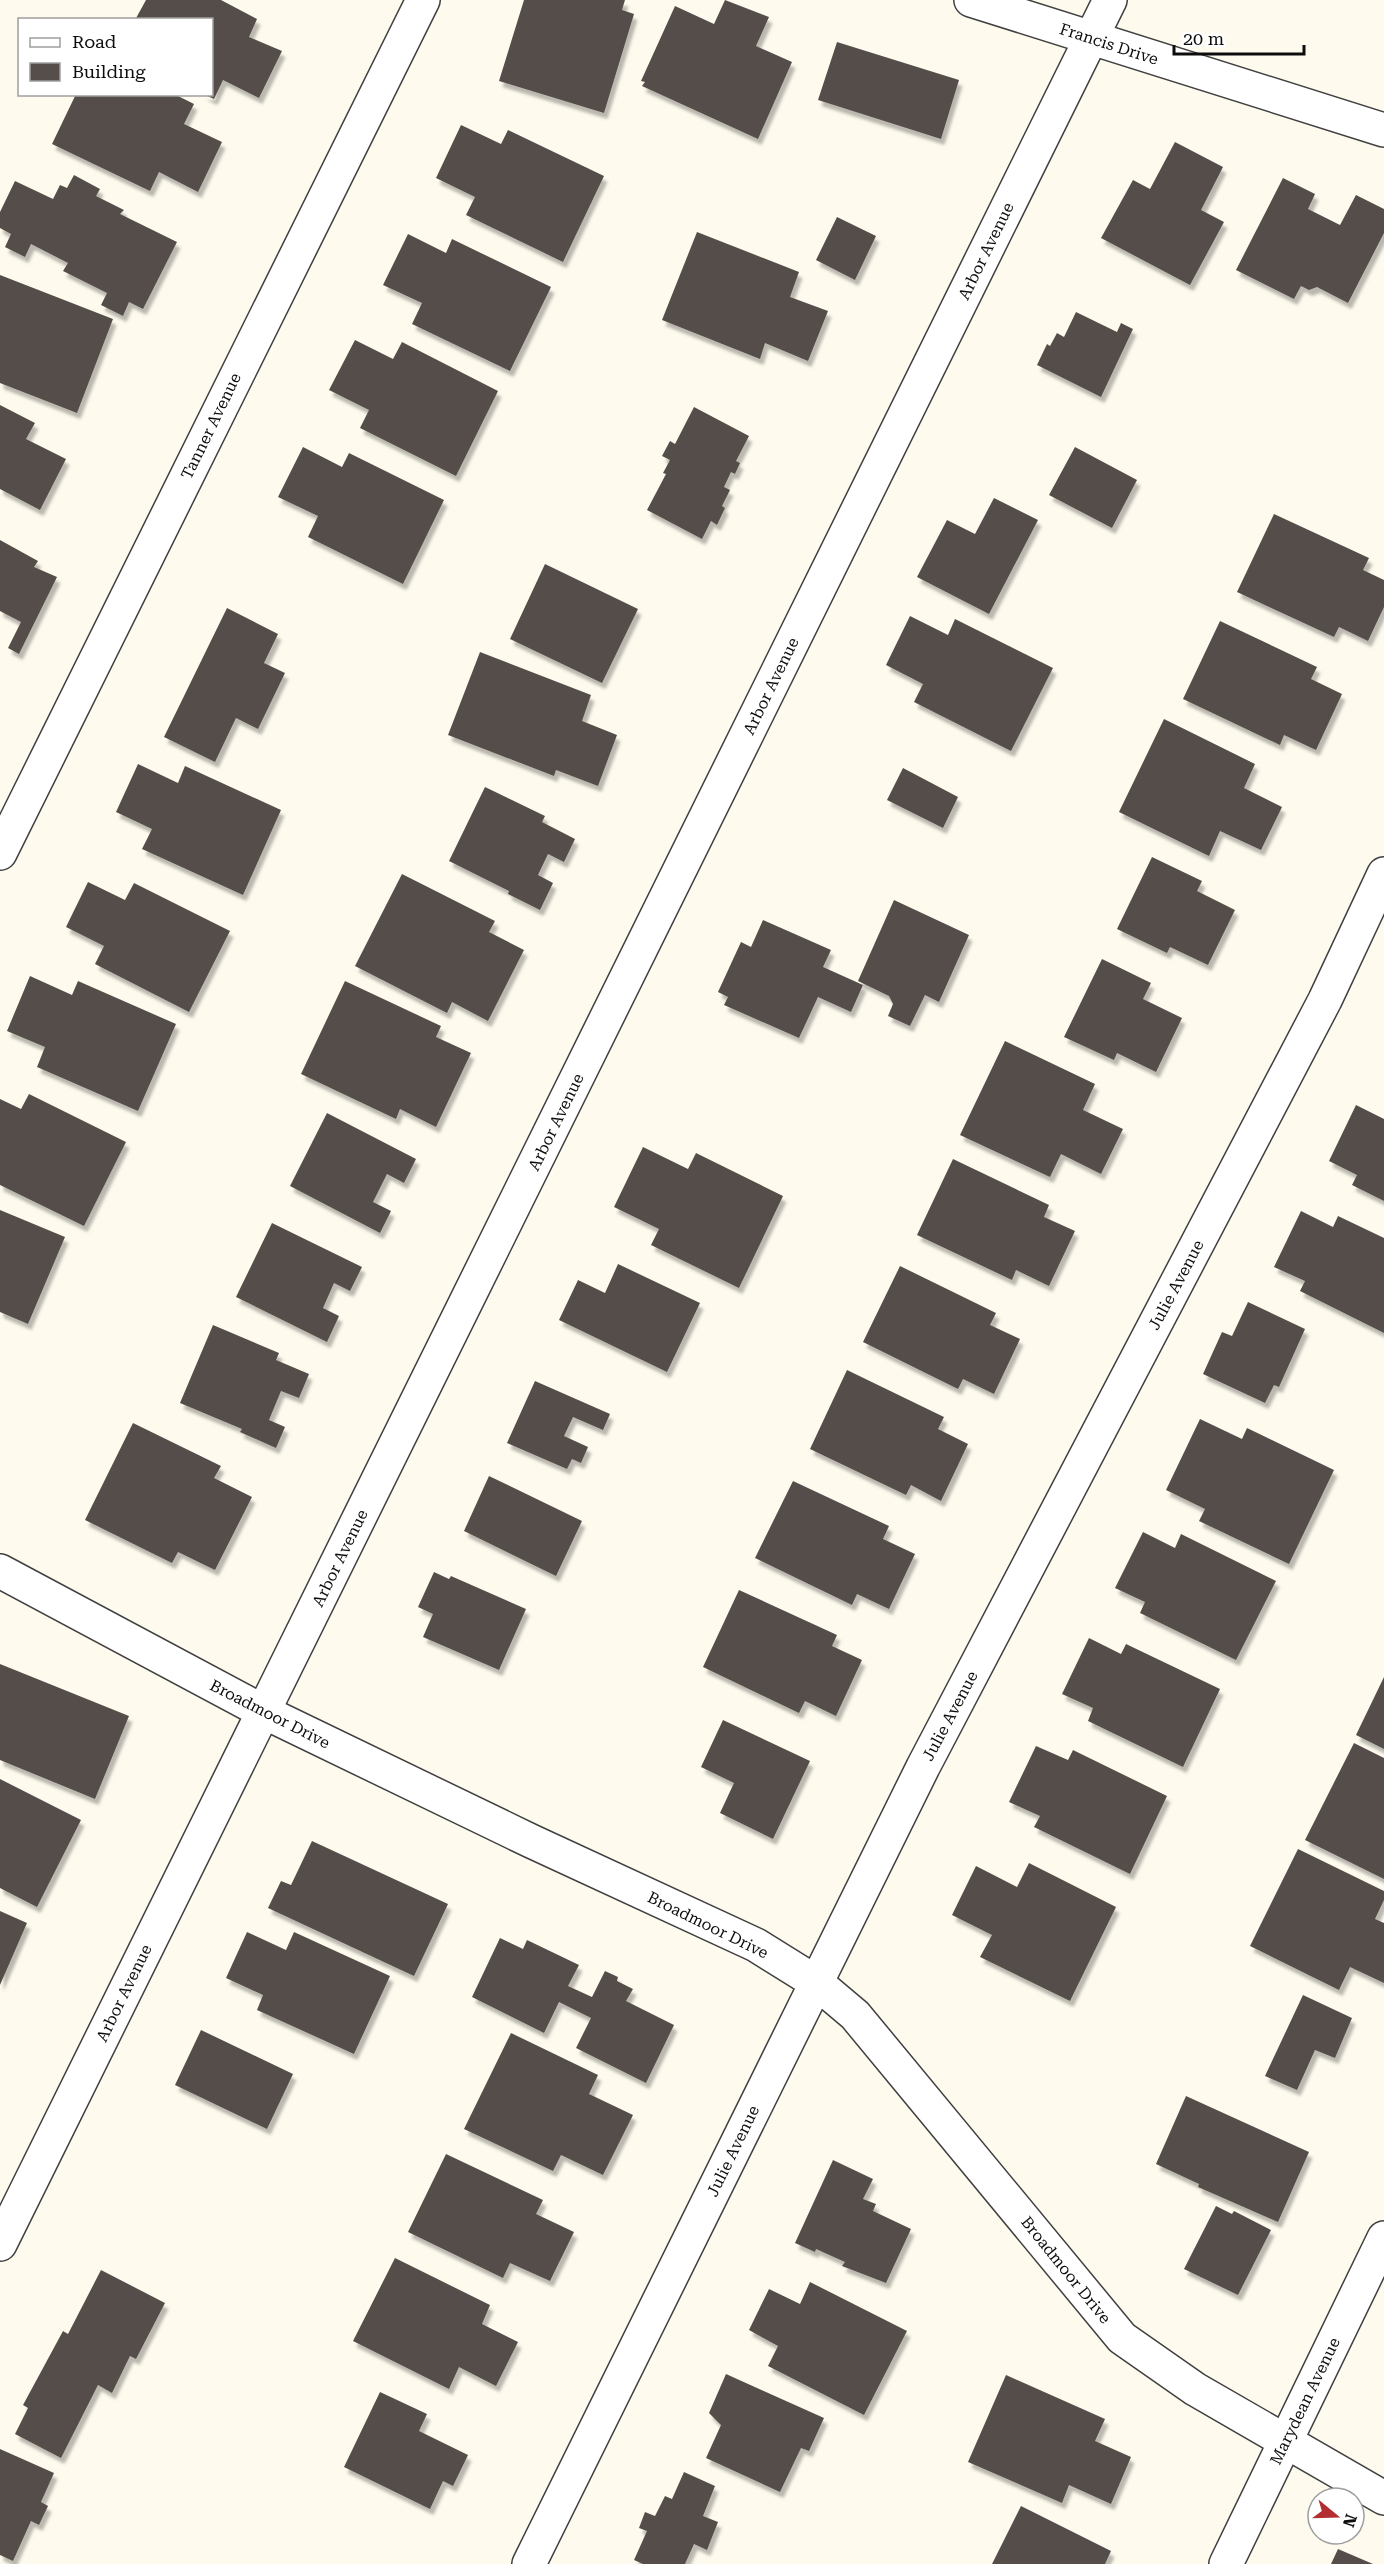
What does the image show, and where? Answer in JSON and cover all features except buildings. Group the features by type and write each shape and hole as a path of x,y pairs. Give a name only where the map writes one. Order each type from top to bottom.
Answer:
{"street":[{"name":"Tanner Avenue","path":"0,853 423,0"},
{"name":"Francis Drive","path":"971,0 1384,130"},
{"name":"Arbor Avenue","path":"0,2244 1110,0"},
{"name":"Julie Avenue","path":"529,2564 923,1767 1325,1000 1384,874"},
{"name":"Broadmoor Drive","path":"0,1571 264,1712 531,1841 756,1945 817,1983 862,2023 1122,2338 1194,2389 1384,2498"},
{"name":"Marydean Avenue","path":"1226,2564 1384,2238"}]}
